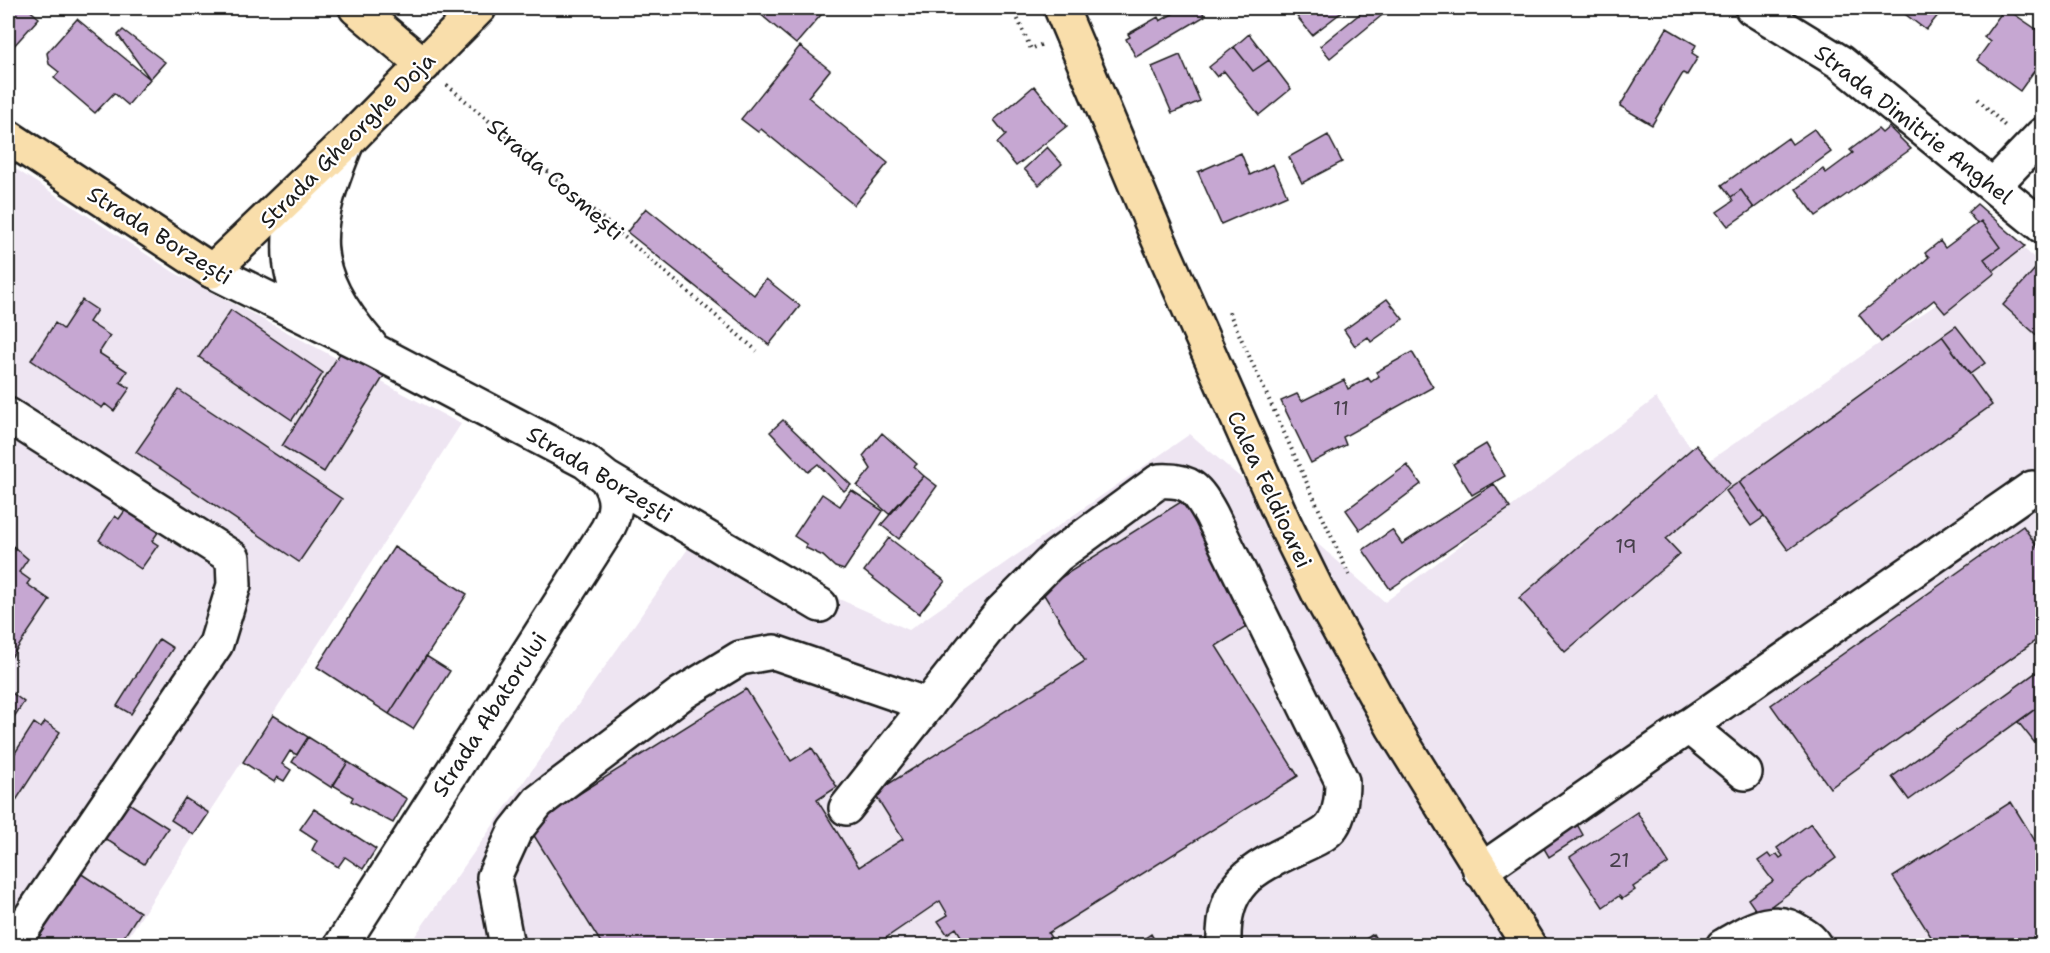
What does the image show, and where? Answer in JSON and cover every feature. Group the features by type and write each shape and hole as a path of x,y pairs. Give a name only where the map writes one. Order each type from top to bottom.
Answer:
{"main road":[{"path":"356,8 424,65"},
{"name":"Strada Gheorghe Doja","path":"212,271 347,142 479,8"},
{"name":"Calea Feldioarei","path":"1066,20 1158,238 1309,574 1393,727 1480,871 1529,945"},
{"name":"Strada Borzești","path":"8,137 212,271"}],"street":[{"name":"Strada Dimitrie Anghel","path":"1752,8 1840,63 2043,226"},
{"path":"1994,185 2043,135"},
{"name":"Strada Borzești","path":"347,142 325,203 321,229 322,263 333,294 375,351"},
{"name":"Strada Borzești","path":"295,193 291,233 291,276 304,308 319,324"},
{"name":"Strada Borzești","path":"212,271 375,351 586,462 606,478 820,605"},
{"path":"8,414 233,558 234,585 216,644 11,945"},
{"name":"Strada Abatorului","path":"341,945 607,530 614,516 616,501 613,489 606,478"},
{"path":"846,808 1001,612 1057,556 1159,481 1179,480 1198,491 1342,781 1342,799 1332,826 1317,838 1263,864 1239,882 1223,921 1224,945"},
{"path":"1480,871 2032,488"},
{"path":"507,945 494,877 515,831 538,802 681,693 740,658 774,652 928,705"},
{"path":"1688,726 1745,773"},
{"path":"1724,945 1764,924 1789,924 1812,940 1815,945"}],"path":[{"path":"1013,8 1032,49 1066,20"},
{"name":"Strada Cosmești","path":"424,65 757,351"},
{"path":"1227,308 1350,578"}],"shaded area":[{"path":"8,164 175,273 461,424 123,945 8,945"},
{"path":"2021,246 2042,265 2042,945 408,946 697,536 909,630 1190,434 1385,602 1656,398 1703,465"}],"building":[{"path":"8,8 27,8 39,18 12,48 8,44"},
{"path":"753,8 827,8 796,44"},
{"path":"1183,8 1200,8 1205,16 1136,57 1126,39 1130,37 1128,34 1158,17 1160,21"},
{"path":"1290,8 1347,8 1312,35"},
{"path":"1367,8 1383,8 1386,12 1330,58 1320,46"},
{"path":"1897,8 1944,8 1926,30"},
{"path":"2005,8 2042,33 2042,60 2020,91 1977,60 1990,42 1984,37"},
{"path":"77,19 150,79 128,105 114,93 95,113 54,78 59,72 49,64 47,53"},
{"path":"1667,28 1696,45 1692,53 1698,57 1687,75 1683,73 1652,125 1620,106"},
{"path":"123,30 165,62 150,79 118,35"},
{"path":"1249,34 1269,60 1253,71 1234,47"},
{"path":"800,46 830,70 808,97 888,163 854,205 761,129 758,132 741,119"},
{"path":"1234,47 1253,71 1269,60 1291,89 1259,115 1224,71 1217,77 1209,67"},
{"path":"1180,55 1200,101 1172,113 1152,67"},
{"path":"1034,86 1067,126 1016,166 997,143 1006,135 994,120"},
{"path":"1889,127 1911,149 1816,216 1796,189 1823,169 1826,173 1853,153 1850,150 1878,129 1882,133"},
{"path":"1814,129 1831,152 1754,208 1741,190 1731,197 1722,185 1788,138 1792,144"},
{"path":"1328,135 1342,162 1302,183 1289,157"},
{"path":"1047,147 1062,164 1039,185 1024,169"},
{"path":"1241,153 1250,175 1273,164 1287,195 1221,224 1198,172"},
{"path":"1741,190 1754,208 1728,226 1717,212 1733,201 1731,197"},
{"path":"1977,204 2025,246 1993,271 1984,259 2000,247 1981,221 1977,224 1968,212"},
{"path":"646,208 754,295 766,279 800,306 769,345 627,232"},
{"path":"1981,221 2000,247 1984,259 1995,273 1945,313 1934,300 1881,342 1859,315 1929,257 1925,253 1940,241 1945,248"},
{"path":"2035,269 2042,275 2042,340 2003,305"},
{"path":"1387,299 1403,319 1371,342 1368,337 1355,346 1344,330"},
{"path":"82,300 97,310 89,322 110,336 99,353 127,371 120,382 130,388 114,411 105,404 102,408 31,360 55,323 63,329"},
{"path":"231,310 323,373 292,420 199,357"},
{"path":"1956,326 1985,363 1970,374 1942,336"},
{"path":"1942,336 1992,405 1788,550 1739,482"},
{"path":"342,350 384,376 324,472 282,446"},
{"path":"1412,352 1433,387 1343,437 1346,445 1311,463 1281,401 1297,394 1302,401 1344,380 1348,389 1368,378 1371,382 1379,376 1376,372"},
{"path":"179,390 342,499 299,562 136,452"},
{"path":"783,420 851,485 844,491 818,464 808,472 770,432"},
{"path":"882,433 917,464 914,467 924,476 889,514 857,486 871,469 863,456"},
{"path":"1486,444 1505,476 1472,495 1453,464"},
{"path":"1696,445 1730,484 1666,539 1680,554 1565,652 1519,598"},
{"path":"1407,465 1421,484 1360,530 1346,510"},
{"path":"924,476 937,486 899,539 881,525"},
{"path":"1739,482 1764,517 1751,526 1726,491"},
{"path":"1494,484 1510,508 1390,589 1363,550 1392,530 1402,544"},
{"path":"851,490 883,511 844,570 835,567 823,556 806,548 806,544 794,536 822,494 840,506"},
{"path":"1184,500 1259,619 1216,646 1298,776 1048,933 1056,946 967,946 956,928 947,934 938,921 948,915 940,901 874,946 603,946 528,826 746,689 791,761 812,748 837,787 817,800 859,867 903,839 874,793 1085,661 1041,590"},
{"path":"126,509 159,531 152,541 158,545 141,569 99,540 115,516 119,519"},
{"path":"2023,526 2042,553 2042,636 1830,788 1771,705"},
{"path":"889,538 945,581 919,614 864,571"},
{"path":"8,542 28,559 19,572 30,580 27,584 50,600 8,662"},
{"path":"394,547 467,594 389,714 317,667"},
{"path":"159,639 173,648 131,714 117,706"},
{"path":"426,656 450,671 413,729 389,714"},
{"path":"2042,668 2042,704 1909,800 1892,777"},
{"path":"8,690 24,702 8,726"},
{"path":"2042,704 2042,736 2034,742 2018,722"},
{"path":"273,715 308,737 297,755 290,751 282,764 291,770 284,781 277,777 274,782 243,762"},
{"path":"45,722 60,732 8,813 8,764 34,723 41,728"},
{"path":"308,737 348,762 332,788 292,762"},
{"path":"348,762 407,799 393,823 351,801 353,797 333,785"},
{"path":"185,798 209,813 194,835 171,820"},
{"path":"127,802 168,828 144,864 104,838"},
{"path":"2011,802 2042,852 2042,946 1937,946 1893,877"},
{"path":"314,809 376,849 363,869 345,857 338,867 312,850 317,840 300,829"},
{"path":"1637,812 1669,863 1633,887 1635,890 1622,899 1619,896 1603,907 1570,857"},
{"path":"1574,819 1583,835 1549,857 1538,838"},
{"path":"1811,823 1836,858 1759,915 1748,899 1773,881 1758,861 1768,854 1771,858 1777,854 1780,858 1783,856 1777,848"},
{"path":"80,873 140,912 118,946 33,946 67,893 63,891 70,879 75,882"},
{"path":"1151,934 1158,946 1133,946"},
{"path":"1373,934 1380,946 1355,946"}]}
